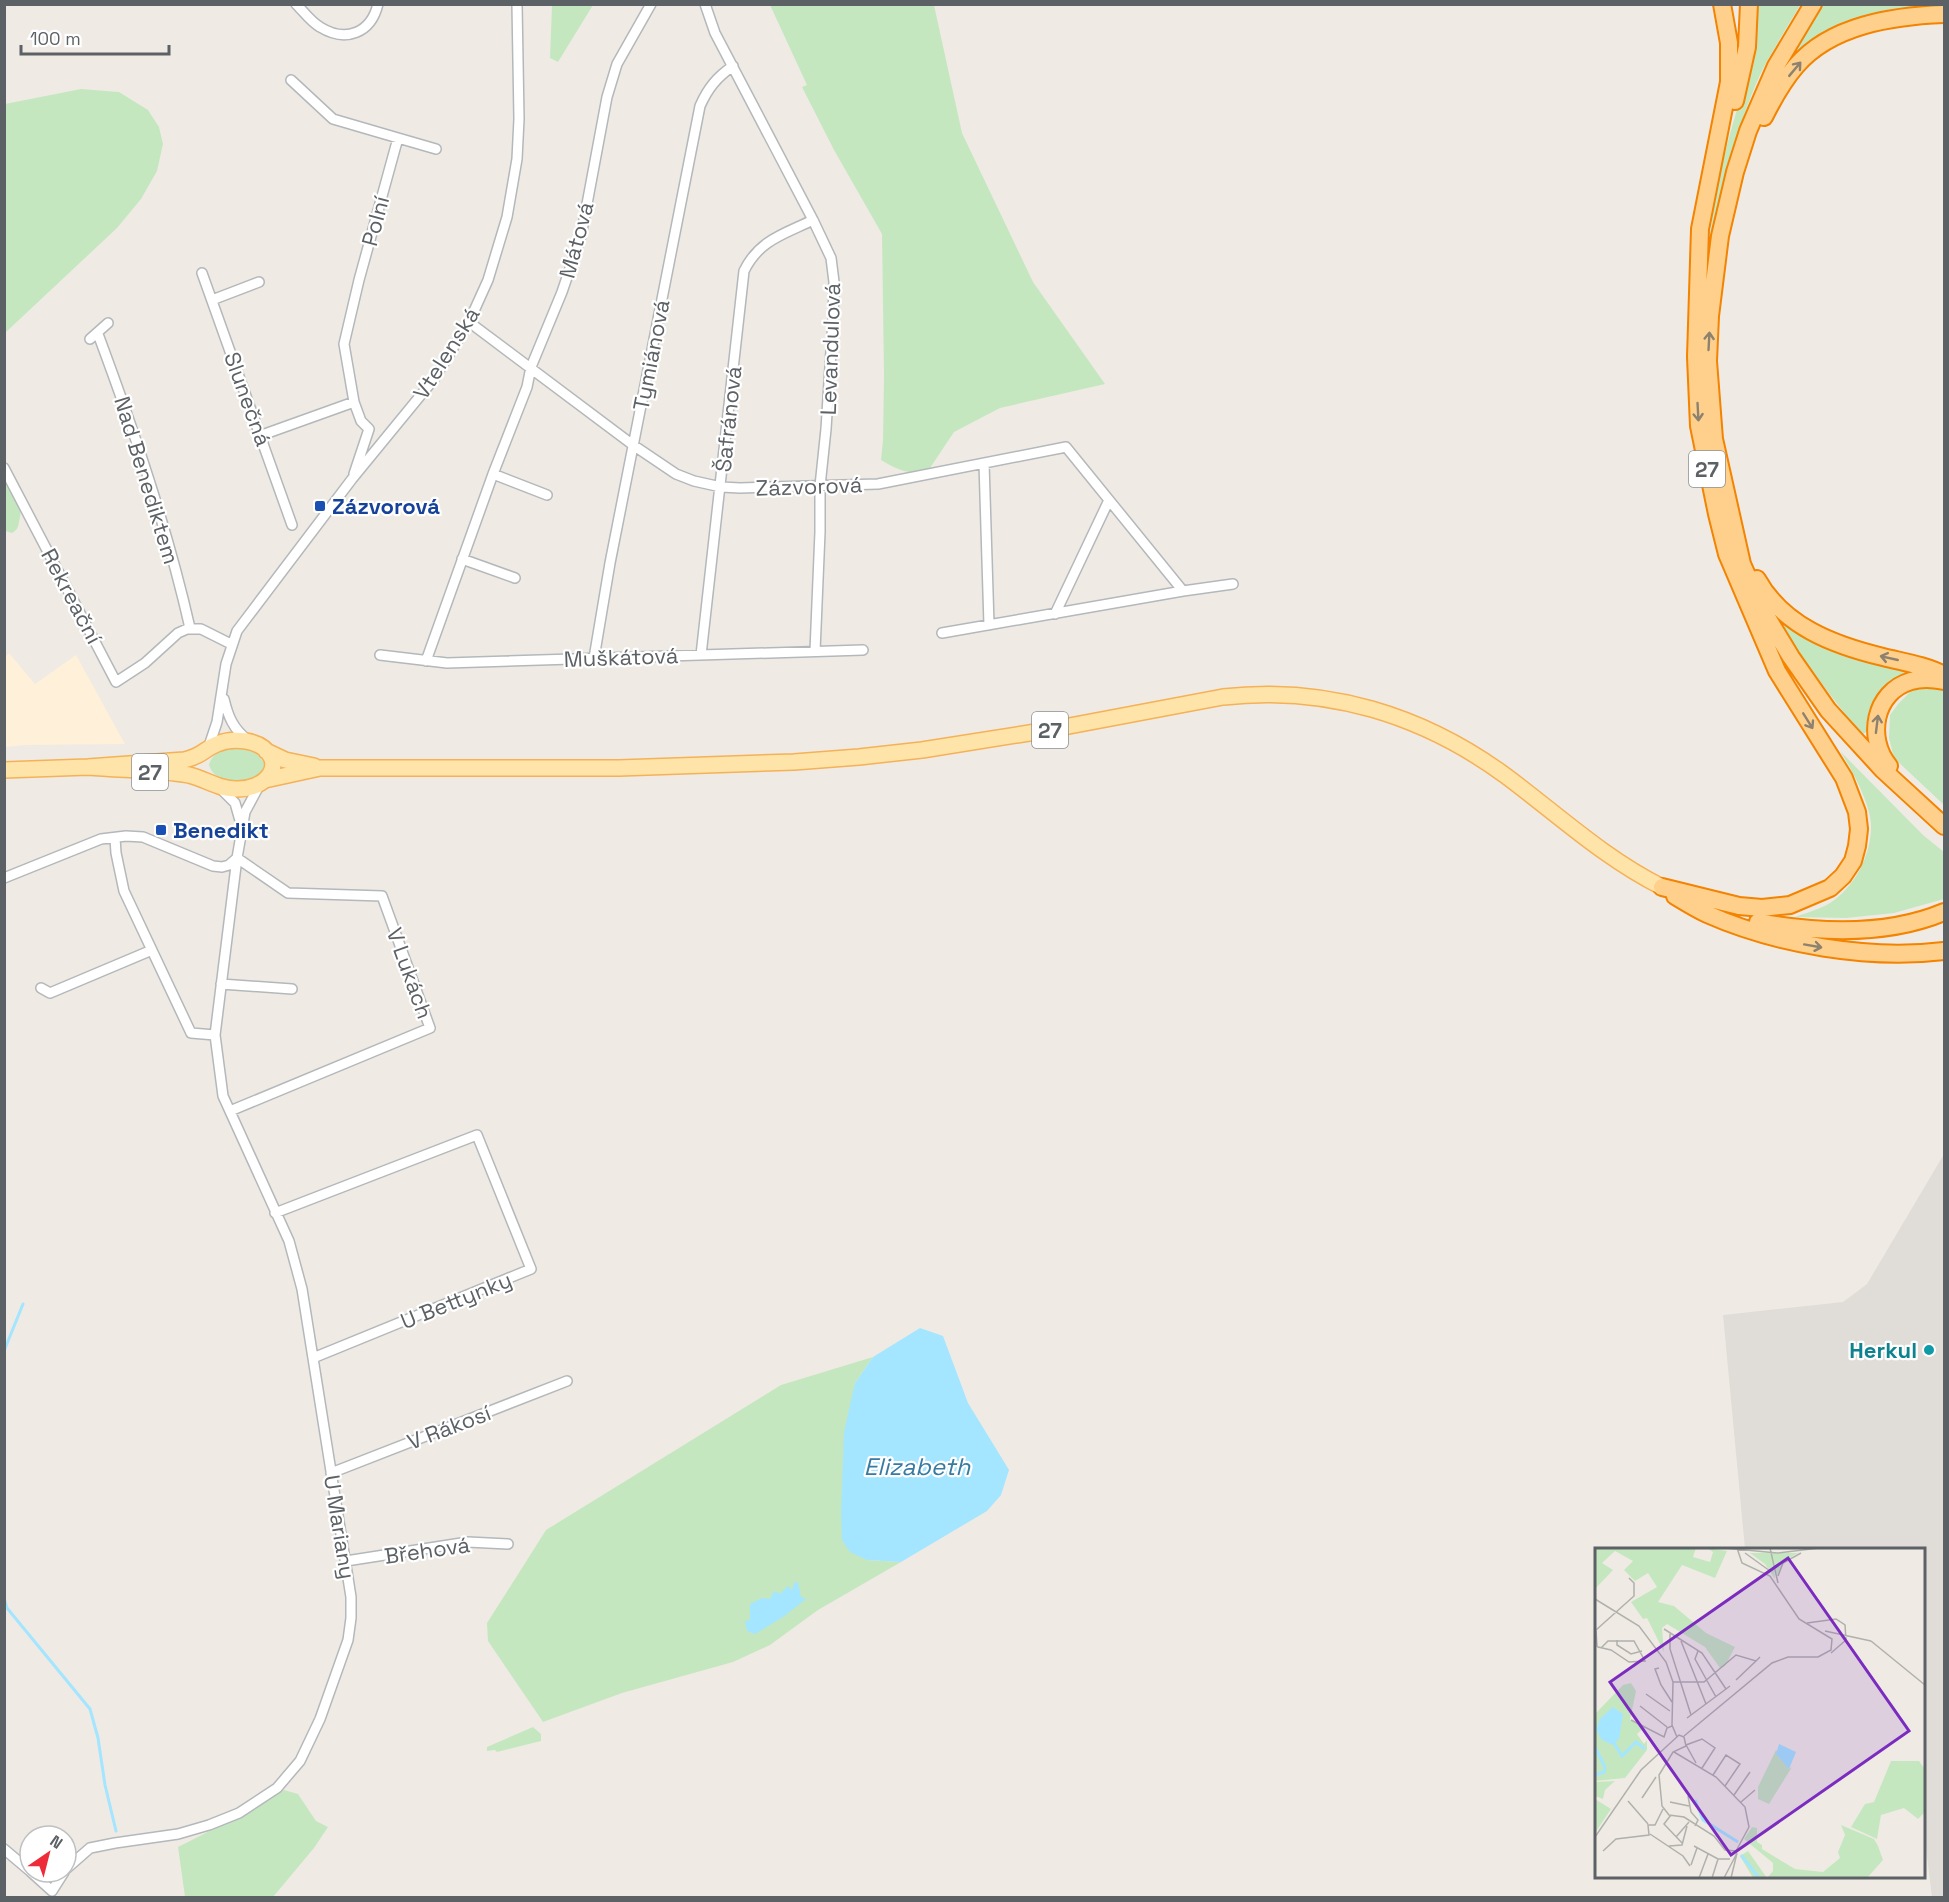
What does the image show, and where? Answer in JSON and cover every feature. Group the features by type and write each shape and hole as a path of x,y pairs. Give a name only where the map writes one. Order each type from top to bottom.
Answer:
{"highway":[{"path":"1696,312 1700,229 1729,82 1729,43 1722,4"},
{"name":"27","path":"1749,4 1747,47 1721,151 1706,232 1696,312 1696,357 1699,426 1717,514 1727,554 1755,618"},
{"name":"27","path":"1732,524 1714,439 1708,362 1710,316 1720,236 1736,172 1752,122 1776,66 1813,4"},
{"path":"1720,236 1752,140 1779,89 1796,66 1813,49 1863,25 1889,19 1944,14"},
{"path":"1732,524 1745,556 1761,585 1775,605 1791,619 1828,640 1855,650 1927,667 1944,675"},
{"path":"1732,524 1742,564 1762,609 1812,688 1828,710 1883,770 1944,826"},
{"path":"1755,618 1804,692 1837,731 1878,776 1944,836"},
{"path":"1662,887 1739,906 1762,908 1790,905 1830,888 1843,876 1852,861 1859,829 1857,812 1851,795 1834,760 1777,671 1755,618"},
{"path":"1944,681 1922,679 1900,686 1880,707 1875,736 1879,751 1887,764 1944,818"},
{"path":"1662,887 1729,915 1803,929 1872,928 1923,919 1944,912"},
{"path":"1662,887 1705,914 1744,928 1810,946 1869,952 1944,951"}],"main road":[{"name":"27","path":"4,770 184,760 197,758 219,743 232,741 261,747 285,760 320,768 619,768 794,762 922,750 1048,730 1223,697 1247,694 1285,695 1372,708 1440,736 1497,770 1614,860 1662,887"},
{"path":"261,747 271,757 273,765 271,773 263,782"},
{"name":"27","path":"206,751 200,758 199,768 204,777 214,785"},
{"name":"27","path":"88,767 177,773 214,785 242,789 320,768"}],"street":[{"path":"296,4 320,27 341,35 357,32 367,27 373,19 378,4"},
{"name":"Vtelenská","path":"206,751 216,729 225,671 231,644 237,631 352,479 428,387 469,321 495,261 513,189 519,119 517,4"},
{"name":"Mátová","path":"426,661 493,474 527,387 531,367 562,292 581,236 607,97 618,64 651,4"},
{"name":"Levandulová","path":"705,4 715,33 831,258 834,282 826,429 820,486 815,651"},
{"name":"Tymiánová","path":"594,657 609,563 700,106 706,91 717,77 733,66"},
{"path":"291,80 333,119 436,149"},
{"name":"Polní","path":"354,402 344,343 398,138"},
{"name":"Šafránová","path":"701,655 744,271 751,256 760,247 813,220"},
{"name":"Slunečná","path":"202,273 262,435 292,525"},
{"path":"212,300 259,282"},
{"name":"Zázvorová","path":"469,321 633,445 676,474 694,481 721,487 740,488 878,484 1066,447 1109,500"},
{"name":"Nad Benediktem","path":"108,323 94,337 152,484 190,628"},
{"path":"262,435 354,402 361,420 369,429 352,479"},
{"path":"984,463 989,625"},
{"name":"Rekreační","path":"4,468 117,682 145,663 178,633 190,628"},
{"path":"493,474 547,495"},
{"path":"1055,614 1109,500 1183,591"},
{"path":"462,559 515,578"},
{"path":"942,633 1233,584"},
{"path":"190,628 201,629 231,644"},
{"name":"Muškátová","path":"380,655 447,663 863,650"},
{"name":"Vtelenská","path":"223,693 231,722 237,731 261,747"},
{"name":"U Mariany","path":"78,1859 90,1848 178,1834 210,1825 239,1813 277,1788 300,1761 320,1719 348,1640 351,1598 302,1289 289,1241 223,1096 215,1035 242,826 248,805 263,782"},
{"path":"214,785 228,794 235,804 242,826"},
{"path":"4,878 101,839 139,835 213,866 229,866 237,858"},
{"path":"115,838 124,891 191,1033 215,1035"},
{"name":"V Lukách","path":"230,1111 430,1028 382,896 288,893 237,858"},
{"path":"41,988 50,993 152,950"},
{"path":"221,984 292,989"},
{"name":"U Bettynky","path":"275,1213 477,1135 531,1269 313,1358"},
{"name":"V Rákosí","path":"331,1473 567,1381"},
{"name":"Břehová","path":"345,1561 468,1542 508,1544"},
{"path":"4,1848 18,1861"}],"shaded area":[{"path":"9,653 35,684 76,655 125,744 5,747 5,657"},
{"path":"1944,1154 1944,1897 1932,1898 1925,1840 1925,1548 1745,1548 1723,1315 1843,1302 1867,1284"}],"green space":[{"path":"552,5 593,5 558,62 550,58"},
{"path":"770,5 934,5 962,133 1033,282 1105,384 1000,408 954,432 928,471 903,471 881,460 884,375 882,234 834,150 802,87 807,85"},
{"path":"1757,5 1800,5 1759,77 1740,128 1719,206 1704,286 1718,183 1754,42"},
{"path":"1823,5 1944,5 1944,7 1890,10 1851,21 1825,37 1781,74"},
{"path":"81,89 119,92 148,110 159,127 163,144 157,171 141,199 117,228 5,333 5,104"},
{"path":"4,473 15,491 20,509 18,526 12,533 5,531"},
{"path":"1775,613 1921,674 1907,676 1869,731 1861,735 1796,650"},
{"path":"1931,686 1944,690 1944,805 1894,758 1889,738 1890,715 1898,704 1911,691"},
{"path":"233,748 251,751 261,759 264,763 262,772 256,778 239,783 229,782 213,773 209,765 212,758 221,751"},
{"path":"1840,751 1923,835 1944,852 1944,899 1894,913 1846,918 1795,917 1822,907 1839,896 1854,879 1869,847 1871,824 1864,796"},
{"path":"873,1357 855,1383 867,1560 901,1562 818,1610 770,1645 733,1662 622,1693 543,1722 488,1641 487,1623 546,1530 781,1385"},
{"path":"533,1727 541,1734 541,1741 497,1752 487,1751 487,1747"},
{"path":"284,1790 298,1794 316,1821 328,1827 314,1848 273,1897 185,1897 178,1847 259,1806"}],"water":[{"name":"Elizabeth","path":"920,1328 943,1336 968,1403 1009,1470 1001,1495 987,1511 901,1562 867,1560 850,1552 842,1540 844,1432 855,1383 873,1357"},
{"path":"798,1582 801,1597 806,1599 783,1617 755,1634 747,1631 745,1621 750,1620 750,1604 762,1598 770,1599 774,1591 780,1594 788,1586 792,1590 794,1583"}],"waterway":[{"path":"4,1351 23,1304"},
{"path":"4,1598 7,1608 90,1709 116,1831"}],"place":[{"name":"Zázvorová","path":"320,506"},
{"name":"Benedikt","path":"161,830"},
{"name":"Herkul","path":"1929,1350"}]}
